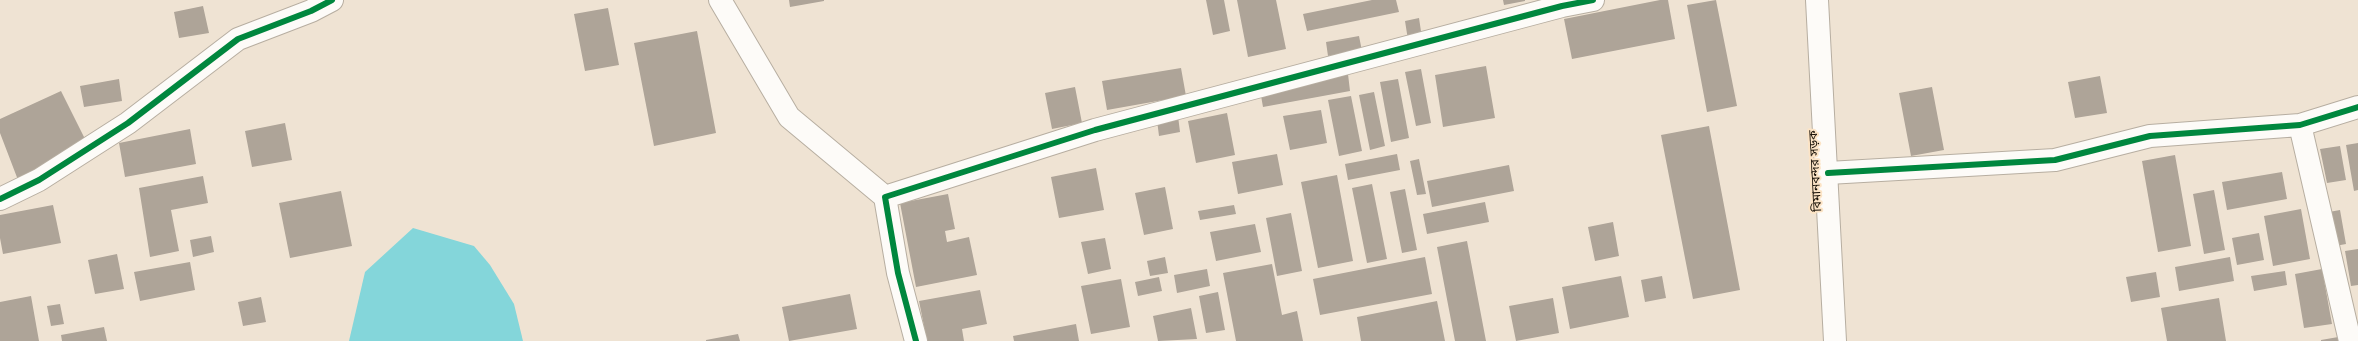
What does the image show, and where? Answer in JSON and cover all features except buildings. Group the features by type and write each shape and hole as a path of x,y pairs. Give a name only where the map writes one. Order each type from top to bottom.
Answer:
{"street":[{"path":"0,199 39,180 128,123 238,39 312,11 332,0"},
{"path":"720,0 789,117 885,197 898,273 916,341"},
{"path":"885,197 1095,130 1562,6 1593,0"},
{"name":"বিমানবন্দর সড়ক","path":"1817,0 1828,173 1836,341"},
{"path":"1828,173 2055,160 2150,136 2300,126 2358,107"},
{"path":"2300,126 2350,341"}],"water":[{"path":"413,228 474,246 490,265 514,304 523,341 349,341 365,272"}],"cycle path":[{"path":"0,199 39,180 128,123 238,39 311,11 332,0"},
{"path":"916,341 898,273 885,197 1095,130 1562,6 1593,0"},
{"path":"1828,173 2055,160 2150,136 2300,125 2358,107"}]}
